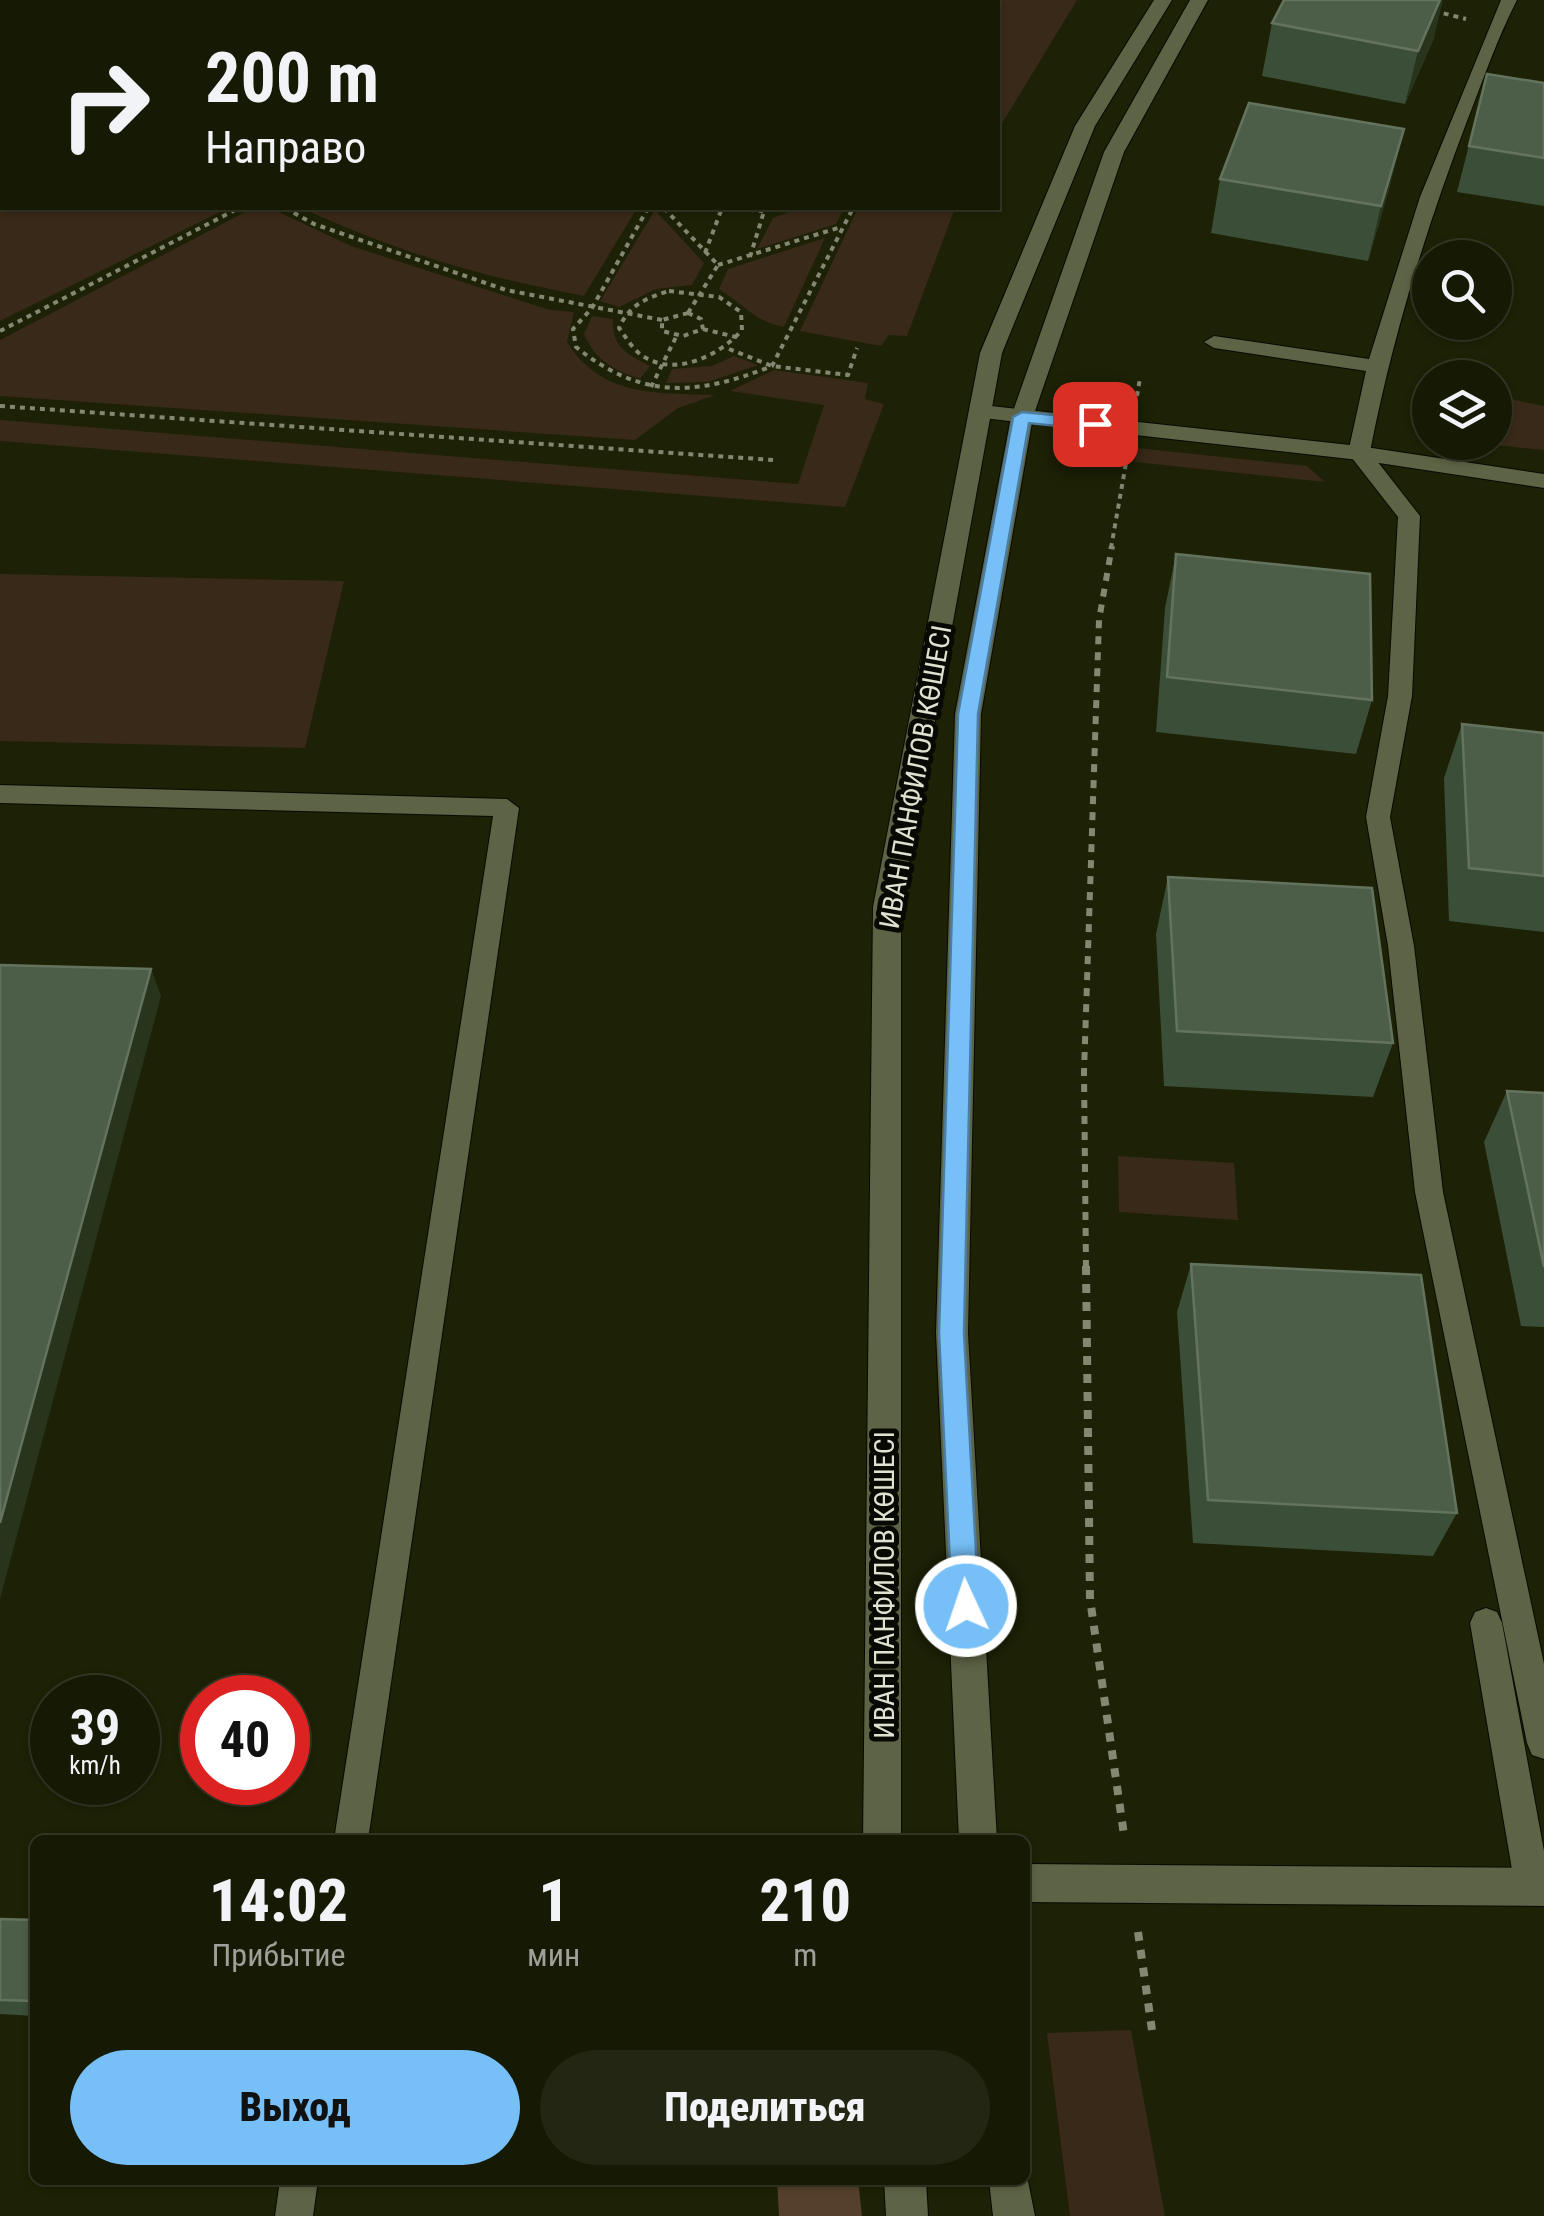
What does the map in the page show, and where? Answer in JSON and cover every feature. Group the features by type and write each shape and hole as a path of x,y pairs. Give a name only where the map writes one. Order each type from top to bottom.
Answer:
{"street":[{"name":"ИВАН ПАНФИЛОВ КӨШЕСІ","path":"882,1835 887,907 991,353 1085,126 1163,0"},
{"name":"ИВАН ПАНФИЛОВ КӨШЕСІ","path":"978,1835 952,1333 968,714 1022,417 1114,152 1199,0"},
{"path":"982,412 1359,453 1544,481"},
{"path":"1030,1883 1539,1887"},
{"path":"905,2185 908,2216"},
{"path":"1011,2185 1014,2216"}],"lane":[{"path":"1509,0 1435,179 1374,366 1359,453 1409,516 1400,696 1378,817 1401,946 1429,1192 1544,1742"},
{"path":"1214,342 1374,366"},
{"path":"0,794 507,808 351,1835"},
{"path":"1486,1622 1539,1887"},
{"path":"294,2216 298,2185"}],"path":[{"path":"1422,8 1496,26"},
{"path":"0,331 235,210"},
{"path":"289,210 314,224 506,290 662,320 688,313 701,319 703,328"},
{"path":"647,210 592,308 573,329 576,347 619,380 701,390 772,366 851,210"},
{"path":"666,210 718,265"},
{"path":"705,252 721,210"},
{"path":"750,257 764,210"},
{"path":"688,313 718,265 843,226"},
{"path":"669,291 700,291 724,298 740,311 744,327 741,338 729,349 688,362 664,361 641,354 625,342 619,328 624,314 642,299 669,291"},
{"path":"662,320 662,331 676,337 692,336 703,328"},
{"path":"703,328 741,338"},
{"path":"652,387 676,337"},
{"path":"729,349 772,366 848,375 857,348"},
{"path":"1140,378 1100,620 1084,1072 1090,1599 1153,2037"},
{"path":"0,406 774,460"}],"shaded area":[{"path":"1000,0 1077,0 1000,127"},
{"path":"0,210 224,210 0,321"},
{"path":"249,210 274,210 351,246 550,310 574,312 567,342 581,360 613,382 652,392 715,395 678,408 635,440 0,396 0,340"},
{"path":"307,210 636,210 584,296 509,280 372,238"},
{"path":"655,210 704,263 692,285 656,289 619,307 600,301"},
{"path":"794,210 843,210 836,224 757,249 773,218"},
{"path":"857,210 954,210 907,336 889,335 881,346 800,331"},
{"path":"825,238 784,327 756,316 719,289 728,269"},
{"path":"592,316 613,319 618,343 650,366 640,379 614,368 594,351 584,334"},
{"path":"734,356 758,365 708,382 666,383 672,369 712,366"},
{"path":"774,370 868,383 865,399 884,404 845,507 0,441 0,420 798,484 824,405 730,391"},
{"path":"1512,399 1544,406 1544,450 1512,447"},
{"path":"1137,448 1307,466 1325,482 1135,462"},
{"path":"0,574 344,581 305,748 0,741"},
{"path":"1118,1156 1234,1163 1238,1220 1119,1212"},
{"path":"1131,2030 1165,2216 1070,2216 1047,2033"},
{"path":"777,2185 859,2185 862,2216 779,2216"}],"building":[{"path":"1284,0 1440,0 1418,51 1272,23"},
{"path":"1487,74 1544,83 1544,158 1469,146"},
{"path":"1249,103 1404,129 1381,206 1220,179"},
{"path":"1176,554 1370,574 1372,700 1167,677"},
{"path":"1462,724 1544,733 1544,876 1469,868"},
{"path":"1168,877 1372,888 1393,1043 1177,1031"},
{"path":"0,965 151,969 0,1523"},
{"path":"1507,1091 1544,1093 1544,1267"},
{"path":"1191,1264 1421,1275 1457,1513 1208,1500"},
{"path":"0,1919 30,1920 30,2001 0,2000"}],"route":[{"path":"966,1606 952,1333 968,714 1022,417 1095,424"}]}
